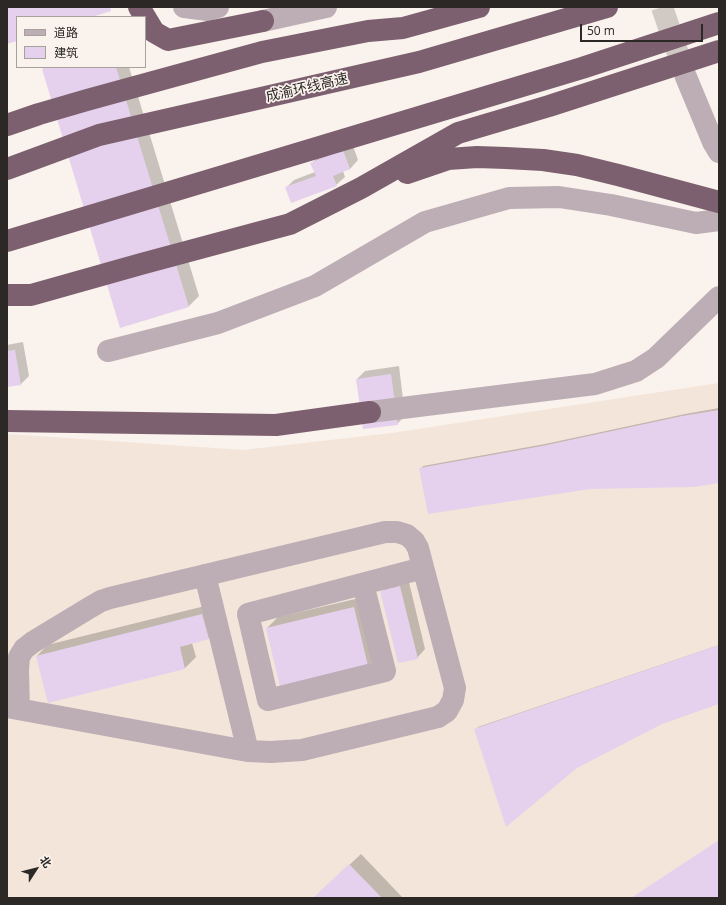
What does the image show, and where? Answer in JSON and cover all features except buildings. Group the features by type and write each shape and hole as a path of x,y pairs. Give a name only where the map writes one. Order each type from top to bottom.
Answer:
{"highway":[{"path":"139,7 144,16"},
{"path":"7,125 87,100 262,52 368,31 403,28 480,7"},
{"name":"成渝环线高速","path":"7,169 99,135 419,62 607,7"},
{"path":"146,19 154,32 168,40 263,21"},
{"path":"7,241 582,68 719,23"},
{"path":"7,295 31,295 290,224 361,188 458,133 549,106 719,51"},
{"path":"361,188 448,159 477,157 506,158 543,160 577,165 719,202"},
{"path":"7,420 276,425 370,412"}],"street":[{"path":"184,7 208,10 218,7"},
{"path":"263,21 326,7"},
{"path":"686,77 713,142 719,152"},
{"path":"108,351 218,323 315,286 425,222 509,198 559,197 611,205 696,223 719,220"},
{"path":"370,412 595,384 636,371 656,358 719,296"},
{"path":"385,532 397,532 414,541 418,548 424,568 455,688 453,700 448,711 438,717 302,750 271,752 248,751 13,708 19,657 24,649 101,601 385,532"},
{"path":"363,584 385,671 268,700 248,614 424,568"},
{"path":"205,575 248,751"}],"shaded area":[{"path":"719,383 719,898 7,898 7,434 243,450 392,433"}],"tunnel":[{"path":"662,7 686,77"}]}
